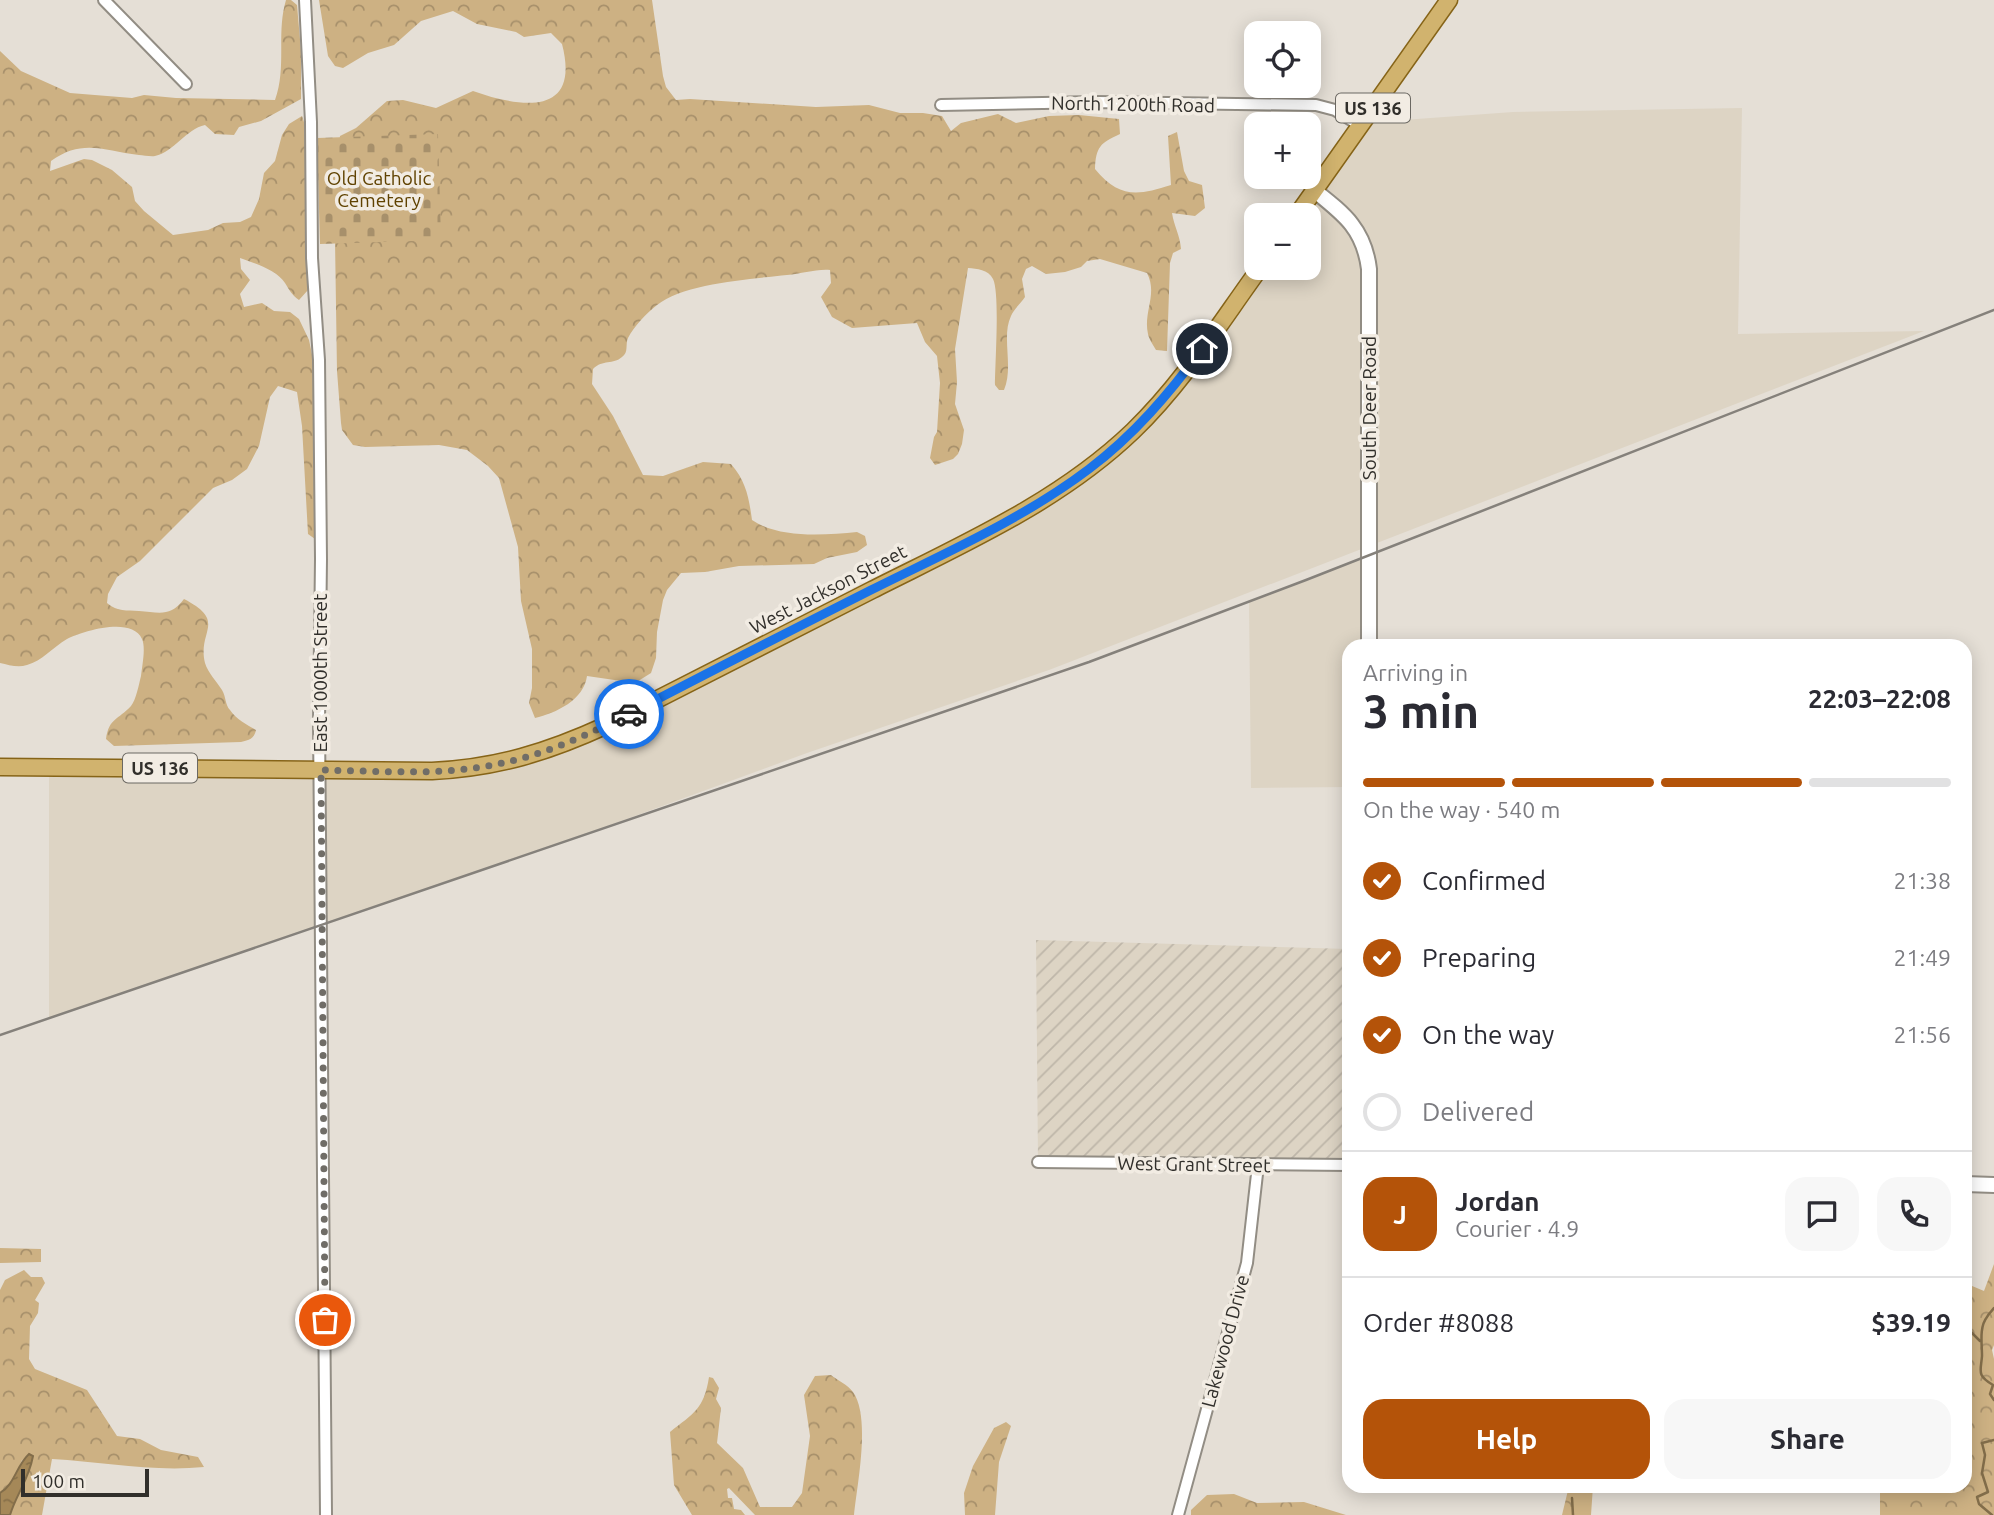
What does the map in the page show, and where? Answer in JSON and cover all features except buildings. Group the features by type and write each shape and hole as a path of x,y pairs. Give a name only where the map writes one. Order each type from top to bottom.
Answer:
{"main road":[{"name":"US 136","path":"1306,203 1449,0"},
{"name":"South Deer Road","path":"1315,191 1345,215 1356,229 1366,252 1369,269 1369,639"},
{"name":"West Jackson Street","path":"321,770 461,769 514,761 557,747 607,725 970,541 1057,491 1089,469 1133,431 1173,389 1251,280"},
{"name":"US 136","path":"0,767 321,770"},
{"path":"1972,1184 1994,1185"}],"street":[{"path":"104,0 186,85"},
{"name":"East 1000th Street","path":"305,0 311,122 312,257 319,360 319,722 326,1515"},
{"name":"North 1200th Road","path":"941,105 1096,102 1316,106 1335,110 1360,126"},
{"name":"West Grant Street","path":"1038,1162 1342,1165"},
{"name":"Lakewood Drive","path":"1178,1515 1247,1263 1258,1165"}],"shaded area":[{"path":"1392,80 1403,120 1513,112 1742,108 1738,334 1924,331 1049,670 807,753 605,827 49,1018 49,767 432,771 531,756 972,539 1133,431 1251,280 1321,280 1321,203 1305,203 1315,189 1321,189 1321,181"},
{"path":"1368,555 1369,639 1342,639 1342,787 1251,788 1249,602"},
{"path":"1036,940 1342,949 1342,1165 1038,1162"}],"green space":[{"path":"286,0 297,5 301,99 261,121 239,127 234,135 215,134 205,125 198,127 168,150 155,156 84,148 73,150 51,161 50,171 84,159 112,170 132,187 135,201 144,211 173,235 208,230 223,223 240,222 251,217 259,199 264,173 275,161 282,135 289,124 302,116 305,125 308,290 299,300 277,274 240,258 241,269 250,280 240,294 244,307 262,303 274,311 290,312 299,319 309,340 314,364 313,445 319,534 315,539 308,534 302,426 297,392 278,386 270,397 259,446 247,469 232,480 213,488 140,561 117,577 108,594 107,603 122,610 163,612 174,609 184,599 205,614 208,621 204,652 206,667 223,692 228,708 238,719 256,730 255,733 251,739 241,742 114,746 106,739 109,727 133,703 141,676 144,647 137,632 118,627 95,629 67,639 27,665 0,663 0,51 21,71 70,93 132,98 144,95 275,100 279,88"},
{"path":"319,0 652,0 663,76 666,87 676,100 816,107 869,105 900,113 942,116 951,131 961,123 998,114 1016,123 1049,116 1079,115 1119,119 1120,134 1100,147 1095,169 1112,185 1129,192 1148,191 1171,185 1168,136 1177,132 1184,171 1189,181 1202,185 1205,208 1195,216 1172,213 1181,249 1173,253 1170,263 1167,351 1156,350 1148,334 1151,288 1147,273 1100,259 1087,261 1081,267 1065,272 1046,274 1032,266 1026,269 1022,279 1025,297 1012,313 1008,324 1007,381 1004,390 999,390 995,385 997,313 993,279 982,270 968,268 955,349 955,404 964,430 962,444 953,459 935,465 930,458 937,432 940,383 937,356 925,342 917,323 852,328 832,317 821,297 831,283 830,270 719,283 669,298 641,320 628,338 624,355 593,369 592,384 613,416 643,475 663,476 703,462 731,464 746,490 752,520 789,533 817,535 857,532 865,536 867,545 857,552 827,558 814,564 739,566 681,573 667,590 663,600 657,632 656,658 651,673 635,683 587,676 575,699 552,713 535,718 529,703 532,688 532,649 521,601 518,547 499,478 467,450 439,445 365,447 353,445 342,430 337,371 334,175 340,136 356,128 387,101 403,100 436,108 473,91 527,103 543,101 555,95 563,85 566,68 562,44 551,33 524,37 516,32 477,24 453,11 421,21 394,45 368,53 343,68 335,66 328,56"},
{"name":"Old Catholic Cemetery","path":"438,134 441,240 320,244 317,138"},
{"path":"0,1248 41,1249 41,1262 0,1263"},
{"path":"1994,1264 1994,1515 1880,1515 1880,1493 1972,1493 1972,1286 1984,1291"},
{"path":"24,1270 31,1277 42,1277 45,1283 35,1300 39,1303 38,1313 30,1326 29,1359 35,1369 87,1390 117,1436 140,1439 161,1450 198,1457 204,1467 147,1467 52,1459 42,1515 10,1515 29,1473 33,1457 22,1460 11,1485 0,1493 0,1290 5,1280"},
{"path":"831,1375 853,1392 861,1418 861,1452 854,1515 755,1515 729,1488 728,1498 732,1498 734,1509 741,1510 745,1515 692,1515 674,1485 670,1432 697,1409 709,1377 713,1378 719,1388 716,1399 721,1408 717,1443 743,1468 760,1507 792,1507 802,1493 810,1436 804,1395 815,1376"},
{"path":"1006,1422 1011,1426 999,1462 995,1515 965,1515 964,1493 973,1466 994,1428"},
{"path":"1567,1493 1593,1493 1591,1515 1562,1515"},
{"path":"1234,1494 1257,1503 1304,1502 1346,1515 1191,1515 1191,1510 1207,1495"}],"water":[{"path":"29,1454 33,1456 31,1464 10,1515 0,1515 0,1493 9,1485"}],"waterway":[{"path":"1994,1308 1984,1321 1981,1369 1984,1378 1993,1385 1990,1394 1994,1400"},
{"path":"1972,1333 1980,1341"},
{"path":"1992,1515 1979,1504 1977,1497 1988,1492 1982,1473 1985,1455 1982,1443 1994,1440"},
{"path":"1572,1498 1573,1515"}],"railway":[{"path":"0,1035 1089,662 1306,580 1994,310"}],"way so far":[{"path":"325,1320 321,770 432,771 496,765 557,747 629,714"}],"route":[{"path":"629,714 970,541 1057,491 1089,469 1133,431 1173,389 1202,349"}]}
